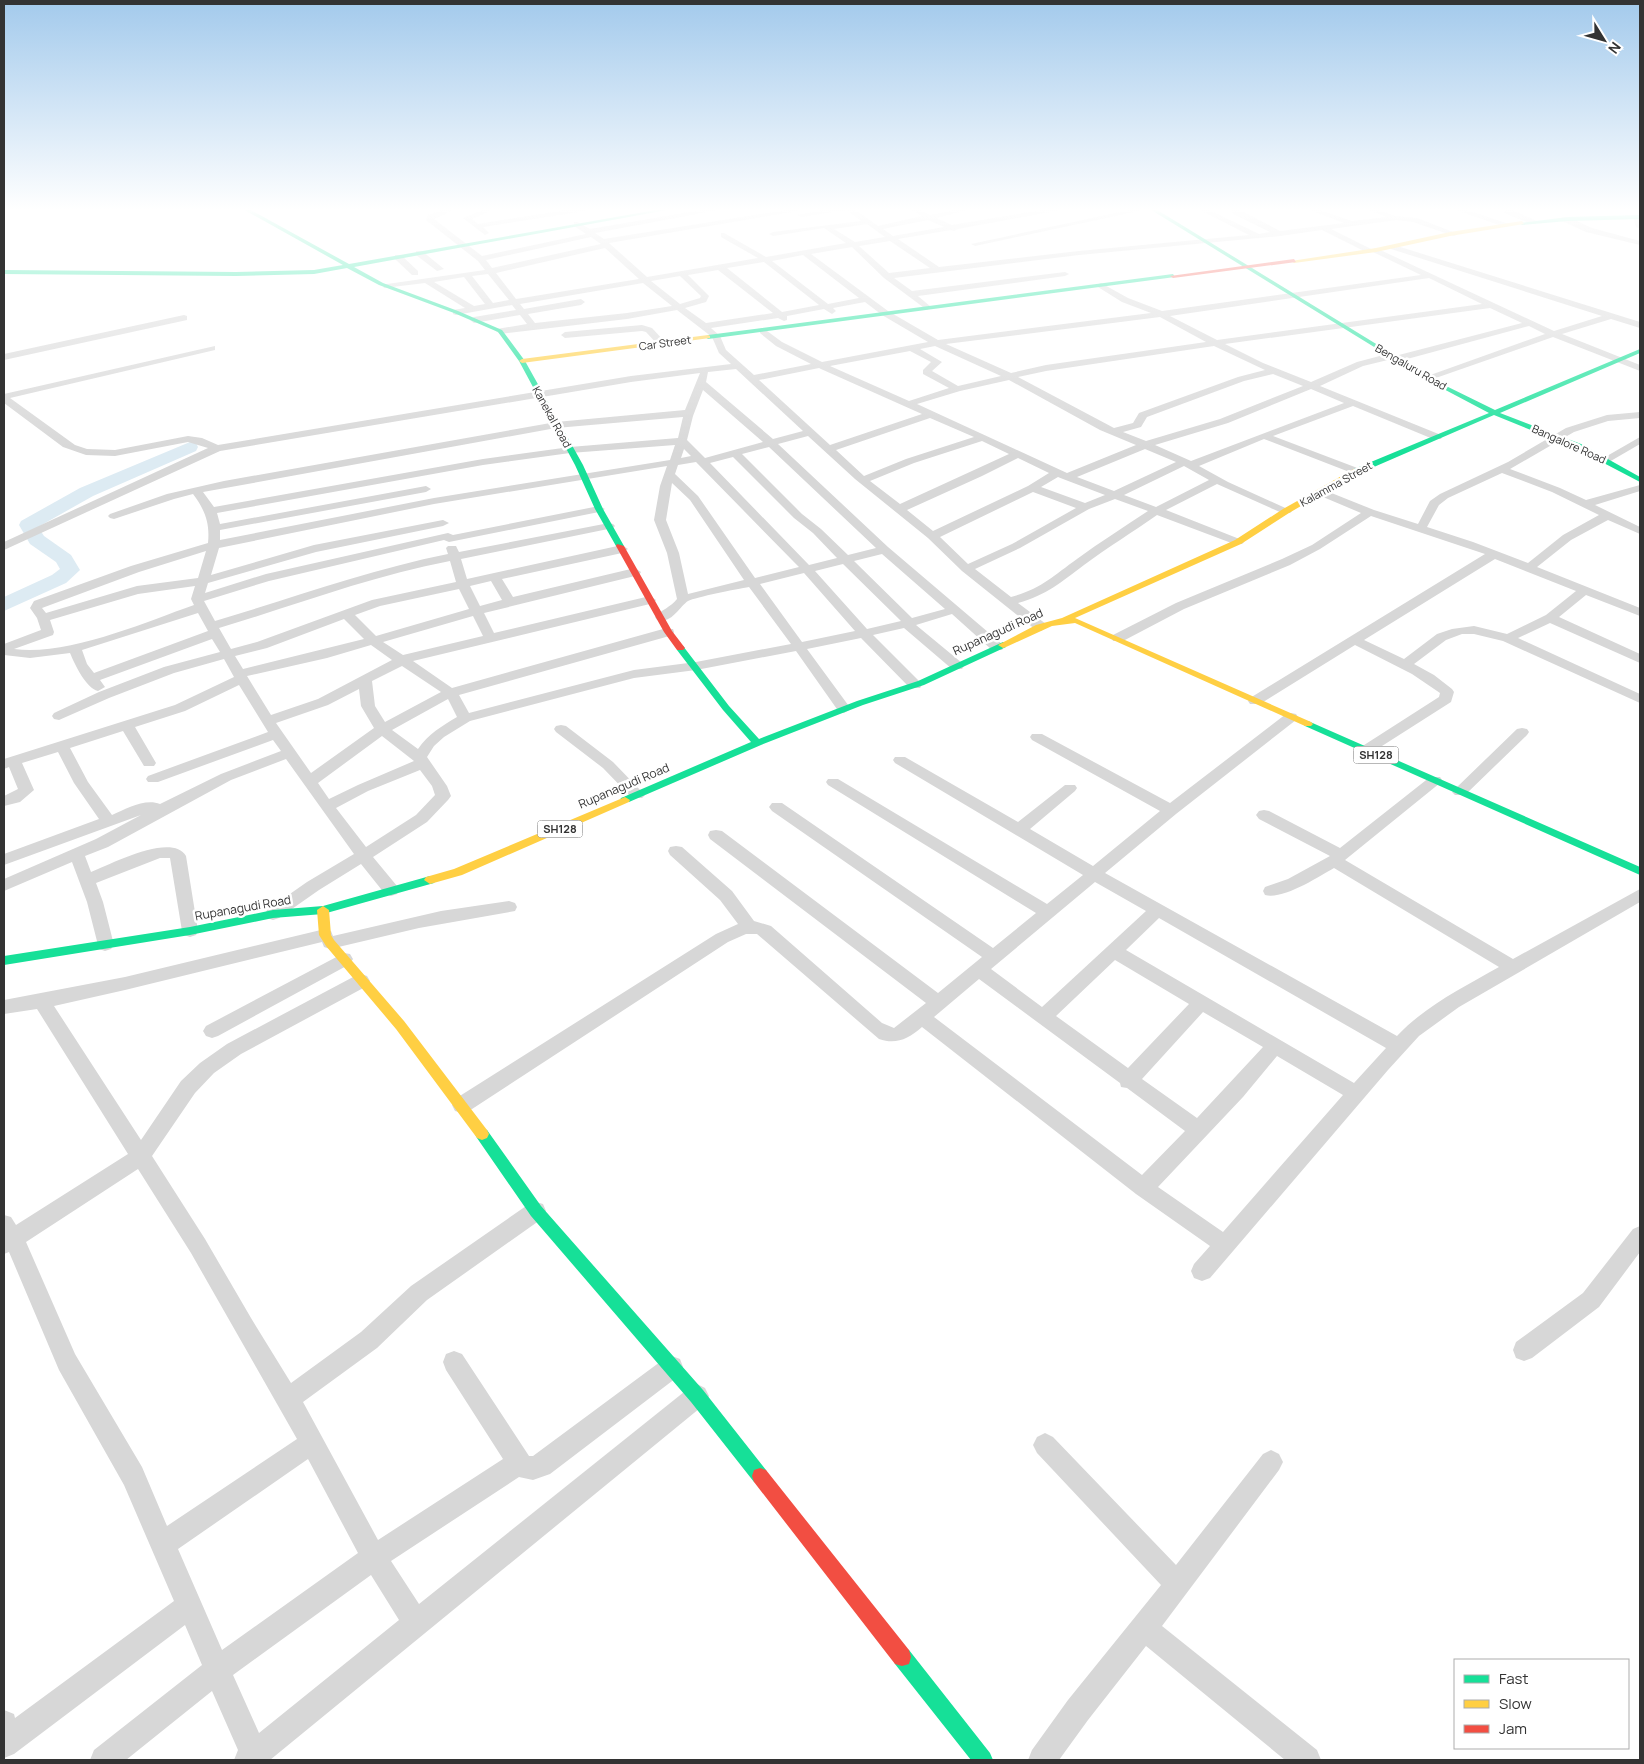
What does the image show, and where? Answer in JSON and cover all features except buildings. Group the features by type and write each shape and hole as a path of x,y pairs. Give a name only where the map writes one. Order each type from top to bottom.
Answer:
{"street":[{"path":"398,290 500,331 532,325 628,317 677,307 704,298 705,296 699,290"},
{"path":"444,290 471,308"},
{"path":"452,295 460,290"},
{"path":"479,290 490,305"},
{"path":"506,290 532,325"},
{"path":"456,312 579,290"},
{"path":"656,290 716,336 722,351 864,480 932,536 966,568 1041,627"},
{"path":"749,290 793,326"},
{"path":"806,290 841,319"},
{"path":"854,290 886,313 936,343 1009,376 1069,411 1112,432 1188,464 1216,480 1286,511"},
{"path":"907,290 927,308"},
{"path":"912,294 940,290"},
{"name":"Car Street","path":"522,361 763,331 1061,290"},
{"path":"1110,290 1125,300 1161,314 1213,342 1274,371 1437,437"},
{"name":"Bengaluru Road","path":"1283,290 1427,378 1495,413"},
{"path":"753,378 936,343 1161,314 1324,290"},
{"path":"1459,290 1554,334 1640,368"},
{"path":"1530,290 1640,325"},
{"path":"704,326 780,315 866,299"},
{"path":"474,320 581,302"},
{"path":"908,404 957,389 1046,368 1213,342 1490,305"},
{"path":"1427,378 1611,316"},
{"path":"4,357 184,318"},
{"path":"557,323 577,355"},
{"path":"932,536 1062,475 1144,445 1224,421 1360,364 1393,358 1531,323"},
{"path":"565,336 642,328 649,330 662,344"},
{"name":"Kanekal Road","path":"500,331 522,361 600,510 668,632 696,666 726,708 757,743"},
{"path":"763,331 779,344 819,365 983,437 1062,475 1238,542"},
{"path":"212,348 4,397 16,410 39,422 69,446 91,453 113,454 173,441 202,442 217,448"},
{"path":"912,348 937,362 927,370 928,374 957,389"},
{"path":"661,617 677,607 682,598 672,553 660,520 665,486 706,370 722,351"},
{"name":"Kalamma Street","path":"1066,619 1238,542 1286,511 1356,471 1640,351"},
{"path":"4,546 143,480 217,448 631,379 738,366"},
{"path":"1112,432 1137,425 1143,416 1194,396 1240,379 1274,371"},
{"path":"701,383 794,463 884,550 997,647"},
{"path":"966,568 1016,546 1085,507 1116,495 1162,471 1188,464 1352,403"},
{"path":"4,414 16,410"},
{"path":"114,516 171,496 196,490 556,425 690,413"},
{"name":"Bangalore Road","path":"1495,413 1558,437 1640,480"},
{"path":"829,449 931,414"},
{"path":"1421,528 1434,503 1444,496 1501,469 1570,430 1595,421 1640,415"},
{"path":"4,650 48,632 43,618 36,608 38,604 135,569 214,545 434,500 583,476 672,468 736,453 811,432"},
{"path":"1265,436 1356,471"},
{"path":"864,480 910,461 983,437"},
{"path":"1605,460 1640,440"},
{"path":"211,511 570,450 682,441 915,685"},
{"path":"412,451 426,489 434,500 456,557 462,583 490,637"},
{"path":"736,453 909,623 957,666"},
{"path":"899,508 978,474 1017,454"},
{"path":"672,468 844,709"},
{"path":"1501,469 1556,490 1640,531"},
{"path":"143,480 171,496"},
{"path":"1007,602 1032,594 1051,585 1080,562 1156,510 1216,480"},
{"path":"1032,488 1085,507"},
{"path":"1586,504 1640,488"},
{"path":"214,528 426,489"},
{"path":"196,490 211,511 214,528 214,545 203,581 200,603 227,655 267,721 309,782 391,890"},
{"path":"1320,492 1370,512 1494,554 1640,612"},
{"path":"4,650 31,655 60,652 141,628 266,578 448,537 600,510"},
{"path":"1116,637 1180,606 1286,562 1316,547 1370,512"},
{"path":"1529,568 1559,541 1595,520 1609,515"},
{"path":"43,618 137,590 203,581 331,545 443,523"},
{"path":"90,678 214,630 390,571 609,526"},
{"path":"59,716 104,694 169,670 262,645 346,613 391,599 622,549"},
{"path":"682,598 807,570 884,550"},
{"path":"1255,701 1494,554"},
{"path":"4,802 15,798 26,790 9,762 180,708 240,676 327,654 509,602 634,572"},
{"path":"494,576 509,602"},
{"path":"1508,638 1550,618 1584,590"},
{"path":"267,721 323,702 402,660 490,637 650,600"},
{"path":"328,806 421,760 429,743 439,734 465,718 634,674 696,666 865,634 953,610"},
{"path":"346,613 353,622 374,640 450,693 465,718"},
{"path":"1550,618 1640,658"},
{"name":"SH128","path":"1066,619 1116,637 1255,701 1640,871"},
{"name":"Rupanagudi Road","path":"4,961 190,931 273,914 323,910 458,872 757,743 844,709 915,685 1041,627 1066,619"},
{"path":"1405,665 1453,631 1465,628 1486,631 1508,638 1640,699"},
{"path":"309,782 382,729 450,693 668,632"},
{"path":"1354,640 1405,665 1442,686 1447,692 1446,699 1366,750"},
{"path":"75,648 90,678 104,694"},
{"path":"273,914 326,877 404,830 434,808 443,796 442,791 421,760 382,729 369,709 365,691 365,679"},
{"path":"462,1105 722,938 748,926 757,926 765,930 876,1028 885,1034 896,1035 922,1017 1171,810 1291,717"},
{"path":"127,726 149,763"},
{"path":"561,729 608,765 638,795"},
{"path":"1460,792 1522,732"},
{"path":"153,779 276,734"},
{"path":"1036,737 1171,810"},
{"path":"62,746 81,783 109,822"},
{"path":"4,885 102,843 226,777 289,753"},
{"path":"900,760 1094,874 1399,1046"},
{"path":"1271,891 1294,883 1338,858 1435,780"},
{"path":"833,782 1048,912"},
{"path":"1019,830 1070,788"},
{"path":"4,860 148,807 160,811"},
{"path":"777,808 994,957"},
{"path":"1264,815 1338,858 1512,967"},
{"path":"716,835 938,1003"},
{"path":"676,851 735,904 748,926"},
{"path":"87,880 154,855 167,852 174,853 178,856 190,931"},
{"path":"77,855 95,902 105,944"},
{"path":"1202,1271 1413,1031 1453,1002 1640,895"},
{"path":"4,1007 42,1002 163,976 220,959 472,911 509,907"},
{"path":"323,910 327,939 400,1025 462,1105 536,1211 697,1396 983,1760"},
{"path":"1044,1016 1158,910"},
{"path":"1114,951 1356,1094"},
{"path":"212,1031 344,959"},
{"path":"979,970 1044,1016 1128,1081 1198,1130"},
{"path":"361,981 234,1049 207,1068 188,1087 141,1156 7,1236 67,1362 133,1476 217,1670 251,1758 697,1396"},
{"path":"42,1002 198,1246 243,1326 288,1399 374,1557 416,1623"},
{"path":"1128,1081 1201,1002"},
{"path":"922,1017 1143,1188 1225,1245"},
{"path":"1143,1188 1236,1091 1275,1046"},
{"path":"288,1399 369,1340 419,1293 536,1211"},
{"path":"1524,1350 1591,1300 1640,1236"},
{"path":"454,1362 519,1462 525,1468 533,1468 541,1464 672,1367"},
{"path":"163,1544 311,1443"},
{"path":"1045,1445 1178,1585"},
{"path":"104,1760 217,1670 374,1557 519,1462"},
{"path":"1042,1760 1078,1710 1178,1585 1271,1462"},
{"path":"6,1736 189,1606"},
{"path":"1144,1628 1308,1760"}],"waterway":[{"path":"4,605 59,579 70,570 64,559 37,540 28,525 86,492 190,447"}],"traffic: fast":[{"path":"398,290 500,331 522,361 579,465 599,509 620,546"},
{"path":"708,337 1064,290"},
{"path":"1285,290 1438,384 1495,413 1578,446 1640,480"},
{"path":"1357,471 1640,351"},
{"path":"625,800 757,743 860,703 921,683 1003,645"},
{"path":"680,648 726,708 757,743"},
{"path":"1308,724 1640,871"},
{"path":"4,961 190,931 273,914 323,910 430,880"},
{"path":"482,1134 536,1211 697,1396 760,1476"},
{"path":"902,1657 983,1760"}],"traffic: slow":[{"path":"522,361 708,337"},
{"path":"1066,619 1238,542 1286,511 1357,471"},
{"path":"1003,645 1048,624 1058,621 1077,621 1308,724"},
{"path":"430,880 458,872 625,800"},
{"path":"323,910 325,935 330,943 400,1025 482,1134"}],"traffic: jam":[{"path":"620,546 668,632 680,648"},
{"path":"760,1476 902,1657"}]}
